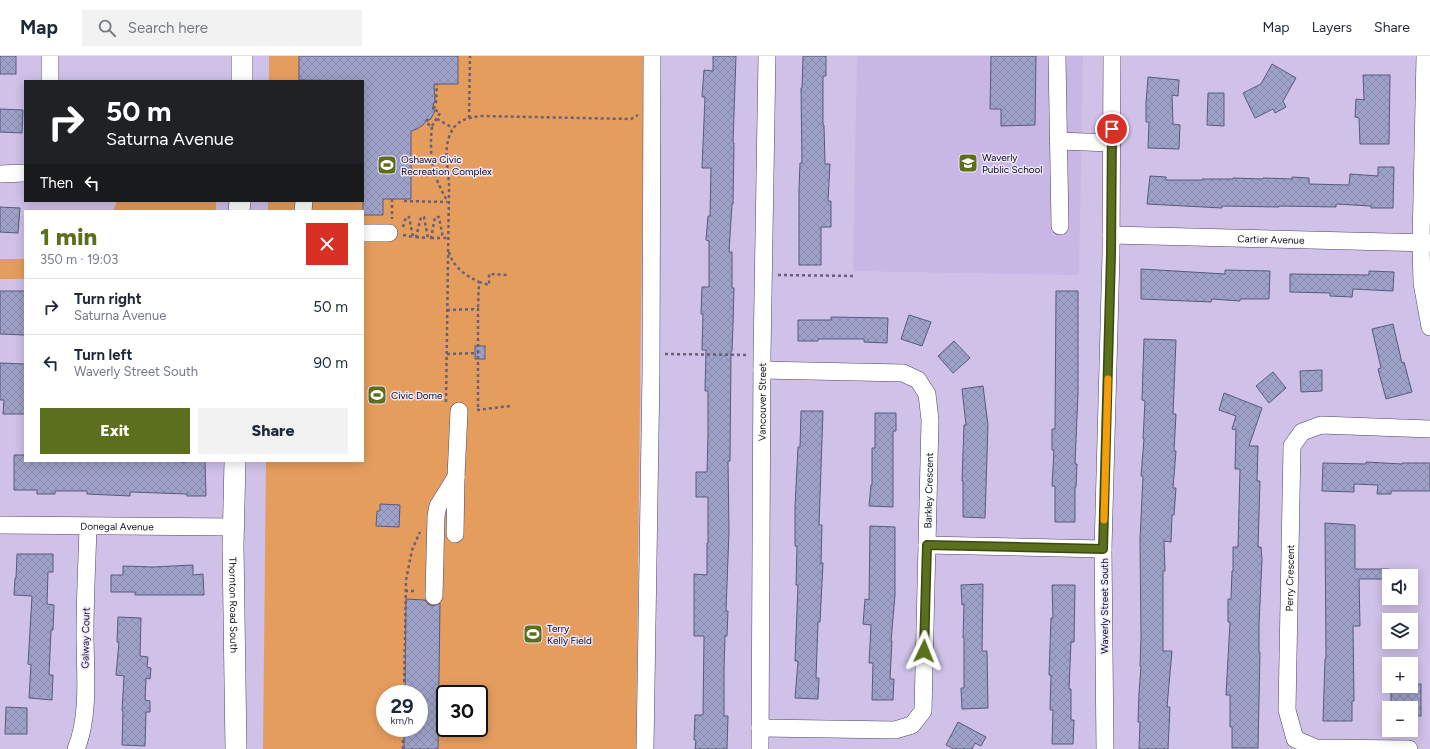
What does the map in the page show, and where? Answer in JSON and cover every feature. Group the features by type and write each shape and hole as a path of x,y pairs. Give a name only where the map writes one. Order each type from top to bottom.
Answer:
{"main road":[{"path":"242,56 242,80"},
{"name":"Thornton Road South","path":"235,462 234,528 236,749"}],"street":[{"path":"50,56 50,80"},
{"path":"645,749 652,56"},
{"name":"Vancouver Street","path":"760,749 762,363 766,56"},
{"path":"1057,56 1060,226"},
{"name":"Waverly Street South","path":"1105,749 1103,549 1111,235 1112,56"},
{"path":"1425,56 1426,243 1422,283 1430,325"},
{"path":"1058,141 1112,143"},
{"path":"0,174 24,172"},
{"path":"364,232 391,229"},
{"name":"Cartier Avenue","path":"1111,235 1426,243"},
{"name":"Barkley Crescent","path":"760,728 895,730 912,725 923,712 930,420 927,394 918,380 903,373 762,363"},
{"path":"453,408 456,477 455,534"},
{"name":"Perry Crescent","path":"1409,749 1316,748 1295,739 1288,710 1292,446 1302,432 1321,425 1430,429"},
{"path":"434,596 436,516 438,506 456,477"},
{"name":"Donegal Avenue","path":"0,525 234,528"},
{"name":"Galway Court","path":"76,749 82,736 85,710 85,631 88,526"},
{"path":"927,545 1103,549"}],"path":[{"path":"469,118 470,56"},
{"path":"437,84 434,109 440,113 432,126 430,155 441,190 448,202"},
{"path":"510,406 478,410 453,408 447,354 449,188 446,150 453,128 464,119 482,116 631,119 639,115 645,108 651,108"},
{"path":"428,119 426,123 432,126"},
{"path":"437,119 453,128"},
{"path":"392,199 391,229 400,234 406,217 409,217 415,237"},
{"path":"404,201 448,202"},
{"path":"415,237 421,217 424,217 429,238"},
{"path":"429,238 435,217 439,217 443,238"},
{"path":"407,236 448,238"},
{"path":"448,249 457,268 468,277 479,282 489,285 489,274 509,274"},
{"path":"764,275 856,276"},
{"path":"478,410 479,282"},
{"path":"447,310 478,309"},
{"path":"447,354 478,353"},
{"path":"661,354 762,363"},
{"path":"404,685 405,591 408,565 412,550 421,530"},
{"path":"405,591 417,591"},
{"path":"403,737 403,749"}],"shaded area":[{"name":"Oshawa Civic Recreation Complex","path":"269,56 644,56 636,749 263,749 266,462 364,462 364,210 268,210 268,202 364,202 364,80 269,80"},
{"name":"Waverly Public School","path":"857,56 1083,56 1079,275 853,271"},
{"path":"117,202 216,202 216,210 113,210"},
{"path":"0,259 24,259 24,279 0,279"}],"building":[{"path":"0,56 16,56 16,74 0,74"},
{"name":"Oshawa Civic Recreation Complex","path":"299,56 458,56 458,84 434,84 435,100 432,109 435,111 430,120 427,119 423,125 411,131 411,199 383,199 383,215 364,215 364,80 299,80"},
{"path":"713,56 736,56 733,143 733,204 729,252 732,252 732,288 734,288 731,351 730,461 728,461 729,531 726,611 728,611 727,636 725,636 724,670 724,716 728,716 727,749 695,749 695,715 703,715 704,636 694,636 694,574 707,575 708,543 708,497 696,497 696,472 707,472 708,435 708,391 705,391 706,350 702,350 703,314 701,314 702,287 709,287 709,241 706,240 708,216 710,216 711,168 702,168 705,97 702,97 704,70 713,71"},
{"path":"803,56 826,56 826,76 823,76 823,125 825,164 830,164 828,201 831,201 831,227 821,227 821,265 799,265 799,190 800,163 802,163 801,88"},
{"path":"991,56 1036,56 1035,125 1001,126 1001,109 990,109"},
{"path":"1272,64 1296,78 1283,101 1286,107 1275,113 1273,109 1255,118 1243,93 1261,84"},
{"path":"1363,75 1390,75 1389,144 1360,144 1359,118 1355,117 1356,99 1364,100"},
{"path":"1148,77 1179,80 1178,96 1172,95 1173,124 1180,125 1179,149 1148,148 1149,122 1146,122 1146,103"},
{"path":"1208,93 1224,93 1224,126 1207,125"},
{"path":"0,109 23,110 22,133 0,132"},
{"path":"1378,167 1394,167 1393,208 1371,208 1371,206 1336,204 1336,207 1222,206 1222,208 1147,204 1150,176 1166,177 1166,180 1233,178 1292,179 1292,177 1309,178 1309,184 1349,185 1350,174 1378,176"},
{"path":"0,207 20,208 18,233 0,232"},
{"path":"1141,269 1225,274 1225,270 1270,271 1269,299 1240,299 1240,301 1212,299 1211,302 1141,299"},
{"path":"1369,271 1394,272 1393,291 1353,289 1352,297 1330,296 1330,293 1290,292 1290,274 1369,275"},
{"path":"0,291 24,291 24,335 0,334"},
{"path":"1056,291 1078,291 1078,393 1075,464 1077,464 1075,487 1075,522 1055,522 1055,486 1052,486 1054,450 1052,450 1052,429 1055,429"},
{"path":"909,315 931,322 922,346 901,339"},
{"path":"831,317 888,318 887,343 864,342 864,339 818,339 818,341 798,341 798,320 831,320"},
{"path":"1393,324 1402,363 1404,362 1412,392 1386,399 1378,369 1381,368 1372,329"},
{"path":"1144,339 1176,340 1173,414 1176,414 1174,451 1176,451 1173,488 1176,488 1174,515 1172,515 1171,542 1164,541 1165,571 1163,571 1163,651 1172,651 1167,707 1170,707 1168,749 1139,749 1140,722 1138,722 1141,666 1140,540 1143,476 1141,476 1145,401 1142,400"},
{"path":"954,341 970,358 953,373 938,356"},
{"path":"475,346 485,346 485,359 475,359"},
{"path":"0,363 24,364 24,414 3,414 4,400 0,400"},
{"path":"1322,370 1322,391 1301,392 1300,371"},
{"path":"1273,372 1286,388 1269,403 1256,386"},
{"path":"983,386 988,425 985,518 963,517 962,481 964,425 966,425 962,389"},
{"path":"1224,393 1262,408 1249,446 1258,446 1257,481 1260,481 1258,547 1261,547 1262,560 1259,624 1260,652 1258,748 1232,748 1232,727 1230,727 1230,695 1226,695 1230,622 1228,622 1228,599 1231,599 1233,547 1238,547 1240,469 1235,469 1236,430 1232,429 1236,416 1219,410"},
{"path":"801,411 823,411 819,525 822,525 821,563 823,563 820,622 818,622 816,678 819,678 818,699 795,698 798,661 795,661 798,585 796,585 797,546 795,546 795,507 798,447 800,447"},
{"path":"875,413 896,413 896,431 893,431 893,507 869,506 872,485 872,448 875,448"},
{"path":"14,455 24,455 24,462 205,462 206,496 130,492 130,496 87,494 87,491 55,491 55,494 37,494 37,490 14,490"},
{"path":"1366,462 1402,464 1430,463 1430,491 1391,491 1391,494 1377,494 1378,485 1354,484 1354,492 1322,491 1323,463 1366,464"},
{"path":"380,504 400,505 399,527 376,526 377,511 380,511"},
{"path":"1325,523 1355,525 1355,569 1382,569 1382,579 1359,579 1360,626 1353,626 1354,701 1352,701 1352,721 1323,721 1326,659"},
{"path":"870,526 895,527 895,595 891,641 890,679 894,679 893,700 872,700 873,663 869,663 871,625 863,624 865,599 869,600"},
{"path":"17,554 53,554 53,572 48,572 47,604 54,605 53,630 51,630 49,675 53,675 52,700 29,698 31,665 28,664 32,596 14,595"},
{"path":"193,565 193,575 203,574 204,595 135,595 135,592 111,592 111,575 123,575 123,566 153,567"},
{"path":"983,584 982,651 987,651 988,708 962,709 961,688 964,688 964,604 962,605 961,585"},
{"path":"1052,585 1075,585 1074,642 1071,642 1069,689 1071,689 1071,720 1074,720 1073,744 1052,744 1053,710 1050,710 1051,675 1049,675 1051,618 1053,618"},
{"path":"406,599 425,600 428,604 433,606 440,603 439,685 436,685 436,737 438,737 438,749 404,749 404,737 428,737 428,685 405,685"},
{"path":"118,617 141,618 140,656 148,657 147,667 151,668 150,679 146,678 145,700 150,701 150,712 146,712 145,746 122,745 124,676 116,675 119,642 117,642"},
{"path":"1418,684 1421,684 1421,716 1418,716 1418,701 1391,701 1391,693 1418,693"},
{"path":"6,707 27,708 27,734 5,734"},
{"path":"958,722 986,737 981,746 975,743 972,749 954,749 946,745"}],"slow traffic":[{"path":"1104,520 1108,379"}],"place":[{"name":"Waverly Public School","path":"968,163"},
{"name":"Oshawa Civic Recreation Complex","path":"387,165"},
{"name":"Civic Dome","path":"377,395"},
{"name":"Terry Kelly Field","path":"533,634"}],"route":[{"path":"924,651 927,545 1103,549 1111,254 1112,129"}]}
